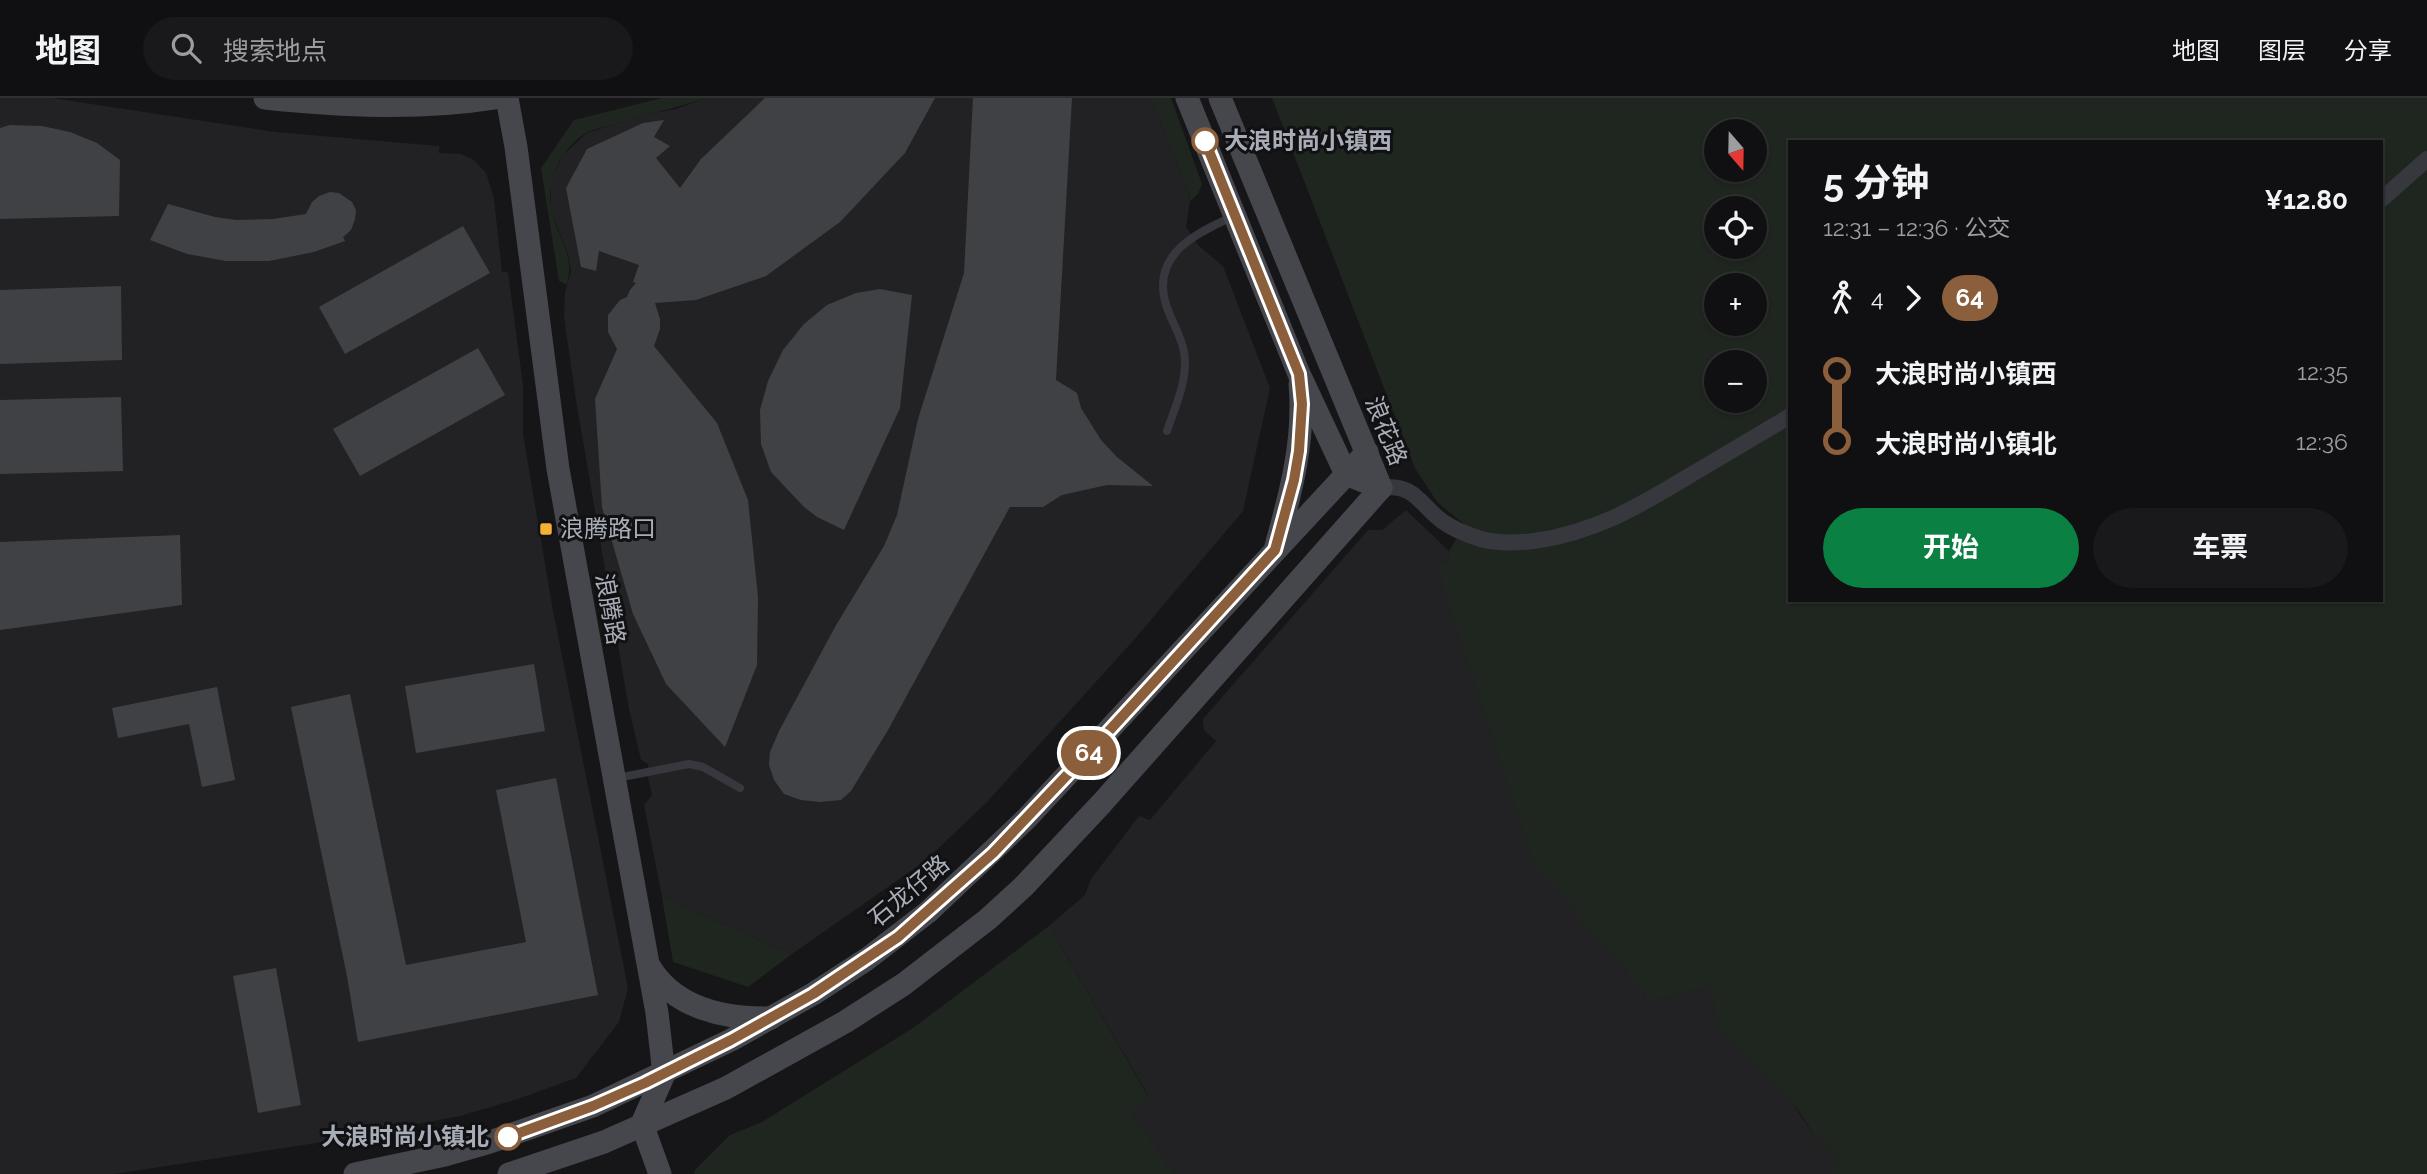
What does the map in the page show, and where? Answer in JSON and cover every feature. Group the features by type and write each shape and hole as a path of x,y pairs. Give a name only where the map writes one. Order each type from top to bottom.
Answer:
{"main road":[{"path":"265,98 379,105 459,104 495,98"},
{"name":"浪腾路","path":"506,98 518,160 558,469 657,1013 664,1074"},
{"path":"1187,98 1299,374 1346,474"},
{"name":"浪花路","path":"1220,98 1381,488"},
{"path":"1275,550 1299,451 1302,404 1299,374"},
{"name":"石龙仔路","path":"355,1174 444,1155 528,1130 593,1106 664,1074 771,1018 867,959 908,929 958,885 1076,767 1367,452"},
{"name":"浪花路","path":"1346,474 1381,488"},
{"path":"509,1174 604,1142 726,1088 845,1022 904,984 988,919 1023,887 1102,803 1381,488"},
{"path":"647,962 656,978 684,1001 723,1015 750,1019 771,1018"},
{"path":"660,1174 642,1124 664,1074"}],"street":[{"path":"2383,198 2427,159"},
{"path":"1381,488 1394,486 1405,489 1416,495 1442,521 1482,540 1512,542 1547,539 1585,530 1619,517 1788,417"}],"lane":[{"path":"1167,431 1182,384 1185,362 1179,335 1165,302 1163,273 1167,263 1192,237 1236,215"},
{"path":"614,778 689,764 703,767 740,788"}],"shaded area":[{"path":"0,98 52,98 275,132 439,146 439,153 461,154 474,160 486,173 494,199 502,272 508,272 523,385 523,434 552,605 628,988 619,1022 576,1078 460,1116 336,1140 114,1174 0,1174"},
{"path":"662,98 706,98 586,133 562,157 553,179 550,202 568,256 567,285 559,281 541,168 574,120"},
{"path":"706,98 1151,98 1189,193 1186,227 1198,245 1223,266 1270,388 1243,511 1133,641 987,802 925,861 792,954 662,897 644,805 652,795 648,764 641,760 629,709 576,400 564,317 565,293 571,271 568,254 551,211 551,181 563,155 587,133"},
{"path":"1151,98 1171,98 1202,184 1198,194 1190,201 1189,193"},
{"path":"1272,98 2427,98 2427,1174 1831,1174 1842,1163 1814,1135 1799,1111 1756,1062 1718,1027 1711,986 1647,1002 1643,990 1535,866 1437,567 1447,563 1449,551 1465,525 1437,502 1415,468"},
{"path":"1406,510 1449,551 1447,564 1437,568 1647,1002 1711,985 1756,1061 1781,1086 1814,1135 1843,1164 1831,1174 1175,1174 1130,1114 1148,1095 1049,926 1085,895 1091,879 1139,816 1150,820 1216,741 1204,730 1203,719 1368,530 1382,530"},
{"path":"662,897 792,954 748,987 673,962"},
{"path":"1049,926 1148,1096 1131,1114 1175,1174 695,1174 694,1171 730,1135 762,1122 913,1028"}],"building":[{"path":"765,98 935,98 905,153 840,222 766,276 696,300 655,303 660,329 654,346 717,423 748,500 758,597 757,665 725,747 666,684 633,614 602,507 595,399 617,349 608,332 608,315 620,300 627,297 636,283 633,282 639,265 599,251 596,271 581,267 566,188 587,149 643,123 664,120 654,137 670,146 656,158 680,188 701,159"},
{"path":"973,98 1072,98 1056,380 1077,393 1081,408 1101,440 1117,457 1153,486 1107,485 1062,495 1043,507 1010,507 888,730 851,791 841,800 801,800 784,794 774,780 769,765 770,752 835,627 884,546 897,515 918,419 964,273"},
{"path":"10,125 42,126 70,132 97,143 120,160 119,216 0,219 0,128"},
{"path":"330,192 339,193 352,202 356,210 355,219 351,230 343,237 345,241 314,252 269,261 226,261 187,254 150,240 168,204 236,220 273,219 306,214 312,202"},
{"path":"463,226 490,273 345,354 319,307"},
{"path":"121,286 122,360 0,364 0,290"},
{"path":"880,289 912,295 900,408 844,530 817,517 804,507 771,472 761,444 760,410 768,381 783,350 804,324 827,305 856,293"},
{"path":"478,348 505,395 360,476 333,429"},
{"path":"121,397 123,471 0,474 0,400"},
{"path":"180,535 182,605 0,630 0,542"},
{"path":"534,664 545,731 416,753 405,686"},
{"path":"217,687 235,780 202,787 189,724 118,738 112,708"},
{"path":"350,694 406,965 526,942 496,790 556,778 598,995 358,1042 347,976 291,707"},
{"path":"276,968 301,1105 258,1113 233,976"}],"bus line":[{"name":"64","path":"508,1137 593,1106 699,1057 813,994 898,937 993,853 1275,550 1299,451 1302,404 1299,374 1205,141"}],"place":[{"name":"大浪时尚小镇西","path":"1205,141"},
{"name":"浪腾路口","path":"546,529"},
{"name":"大浪时尚小镇北","path":"508,1137"}]}
